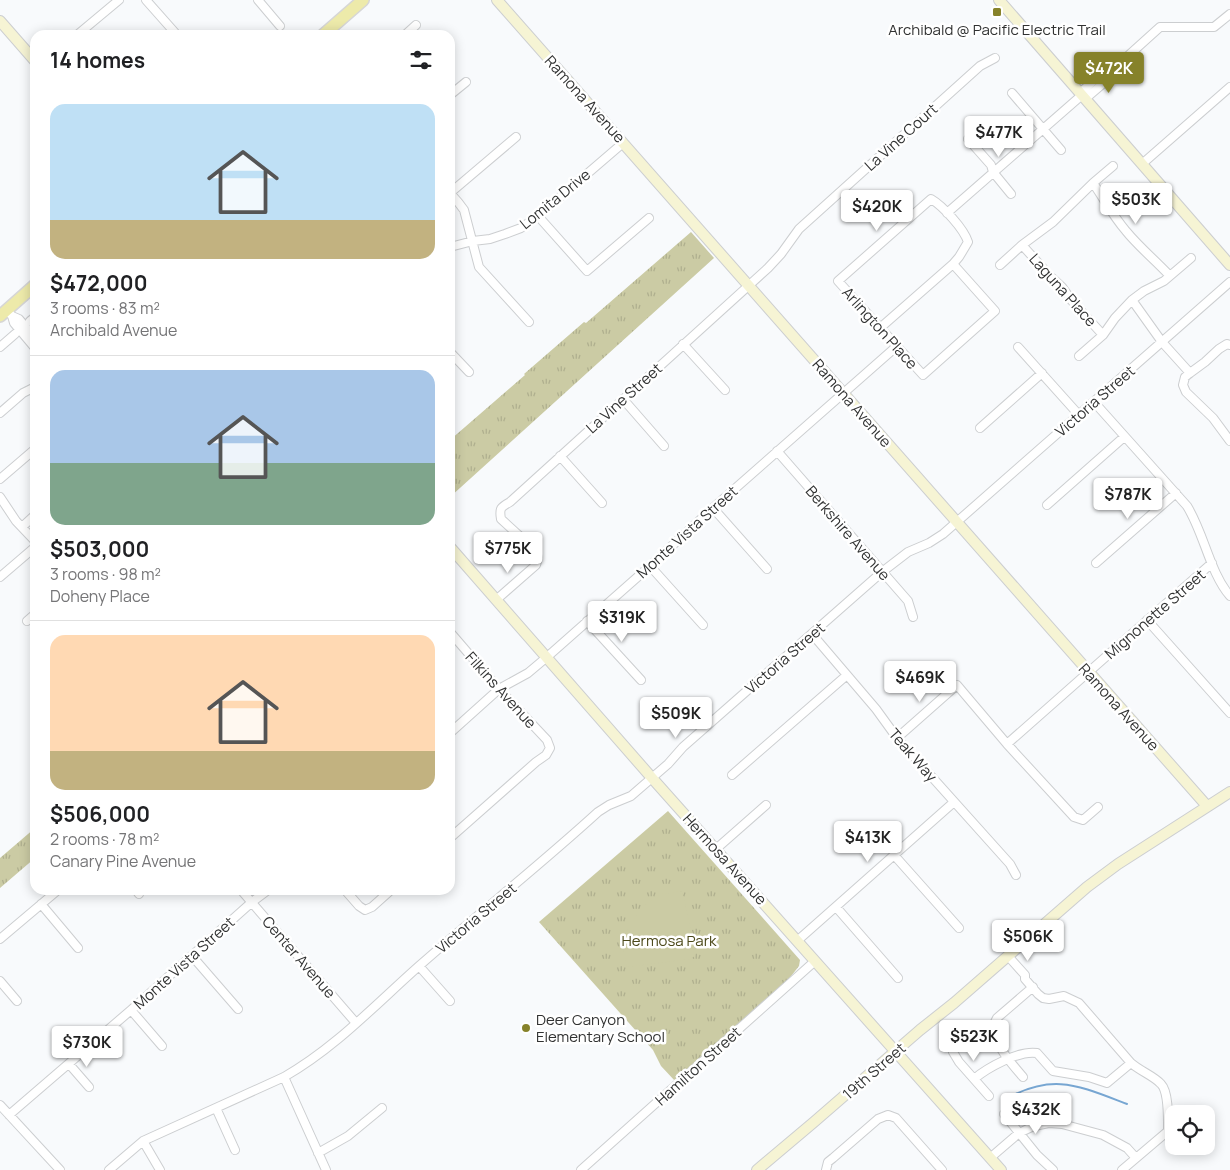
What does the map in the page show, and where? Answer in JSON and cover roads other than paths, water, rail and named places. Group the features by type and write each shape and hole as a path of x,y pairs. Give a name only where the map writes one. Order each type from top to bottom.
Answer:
{"main road":[{"path":"329,30 363,0"},
{"path":"6,314 30,290"}],"street":[{"path":"83,30 119,0"},
{"path":"146,0 173,30"},
{"path":"258,0 280,26"},
{"name":"Ramona Avenue","path":"497,0 1207,806"},
{"path":"999,0 1230,265"},
{"path":"880,328 953,264 968,242 966,235 947,213 1082,95 1106,81 1108,73 1160,27 1214,27 1230,14"},
{"path":"0,21 30,55"},
{"path":"410,30 416,25"},
{"name":"La Vine Court","path":"748,285 781,254 805,223 980,66 995,58"},
{"path":"455,91 466,82"},
{"path":"1142,164 1230,87"},
{"path":"1012,93 1061,150"},
{"path":"455,189 516,138"},
{"path":"968,139 991,165 993,172 1011,194"},
{"name":"Lomita Drive","path":"455,246 490,239 521,228 538,216 624,142"},
{"path":"1000,265 1058,217 1113,166"},
{"path":"1093,183 1118,221 1135,242 1169,275"},
{"path":"455,199 464,210 479,267 528,322"},
{"name":"Arlington Place","path":"947,213 931,199 838,281 923,375 995,311 953,264"},
{"path":"538,216 587,271 649,218"},
{"name":"Laguna Place","path":"1022,245 1062,287 1103,335"},
{"path":"1079,356 1103,335 1132,300 1144,291 1164,281 1191,258"},
{"name":"Victoria Street","path":"109,1170 143,1141 284,1077 316,1057 598,812 631,796 668,764 683,747 882,572 908,552 929,543 943,534 1230,282"},
{"name":"La Vine Street","path":"496,600 536,565 538,558 536,551 501,519 501,507 510,502 748,285"},
{"path":"1132,300 1162,342 1190,373"},
{"path":"6,314 19,319 30,332"},
{"path":"6,314 30,342"},
{"path":"0,347 15,334"},
{"path":"683,344 725,390"},
{"path":"1228,344 1219,348 1190,373 1185,378 1183,386 1186,392 1213,418 1230,442"},
{"name":"Monte Vista Street","path":"455,728 499,689 528,673 547,657 897,346"},
{"path":"1018,347 1079,415"},
{"path":"455,357 469,372"},
{"path":"980,428 1042,373"},
{"path":"0,413 23,393 30,390"},
{"path":"623,400 664,446"},
{"path":"1094,402 1187,506 1194,518 1220,581 1230,596"},
{"path":"1046,505 1124,436"},
{"name":"Berkshire Avenue","path":"777,451 908,602 914,617"},
{"path":"0,479 30,453"},
{"path":"560,456 602,503"},
{"path":"1096,563 1176,493"},
{"path":"0,497 3,509 30,536"},
{"path":"713,508 767,569"},
{"path":"22,527 30,520"},
{"path":"0,577 30,551"},
{"name":"Hermosa Avenue","path":"455,553 652,778 1001,1170"},
{"name":"Mignonette Street","path":"1008,744 1212,564"},
{"path":"650,566 703,625"},
{"path":"1147,620 1230,713"},
{"path":"587,621 641,680"},
{"name":"Teak Way","path":"812,634 847,674 897,738 1010,864 1016,875"},
{"name":"Filkins Avenue","path":"455,638 499,689 547,740 550,748 546,756 536,762 455,834"},
{"path":"732,775 847,674"},
{"path":"897,738 957,686 1074,817 1083,820 1098,807"},
{"name":"19th Street","path":"760,1169 1087,886 1230,792"},
{"path":"797,941 954,802"},
{"path":"716,849 766,806"},
{"path":"894,855 959,928"},
{"path":"0,938 52,895"},
{"name":"Center Avenue","path":"246,895 356,1023"},
{"name":"Monte Vista Street","path":"9,1115 261,895"},
{"path":"349,895 358,906 365,910 372,907 385,895"},
{"path":"41,904 78,948"},
{"path":"836,906 898,978"},
{"path":"192,956 238,1009"},
{"path":"1006,957 1025,975 1025,979 1043,998 1049,999 1064,996 1079,1003 1131,1063 1162,1084 1166,1095 1168,1131 1122,1170"},
{"name":"Hamilton Street","path":"582,1170 815,961"},
{"path":"419,966 450,1001"},
{"path":"0,981 17,1001"},
{"path":"1023,1077 994,1038 992,1028 997,1018 1032,987"},
{"path":"131,1010 162,1046"},
{"path":"949,1033 953,1052 959,1062 989,1096"},
{"path":"974,1079 986,1070 1009,1059 1031,1052 1037,1053 1053,1071 1089,1076 1107,1083 1131,1063"},
{"path":"69,1064 89,1087"},
{"path":"284,1077 326,1170"},
{"path":"0,1105 60,1170"},
{"path":"216,1108 235,1150"},
{"path":"318,1153 348,1136 382,1108"},
{"path":"1004,1114 1037,1155 1053,1170"},
{"path":"826,1169 828,1162 832,1158 878,1119 888,1115 896,1118 942,1170"},
{"path":"990,1158 1019,1133 1034,1126 1048,1123 1062,1124 1103,1135 1127,1148 1136,1158"},
{"path":"143,1141 160,1170"}],"waterway":[{"path":"1002,1101 1036,1087 1050,1084 1065,1084 1093,1091 1127,1104"}],"place":[{"name":"Archibald @ Pacific Electric Trail","path":"997,12"},
{"name":"Deer Canyon Elementary School","path":"526,1028"}],"park label":[{"name":"Hermosa Park","path":"669,940"}]}
